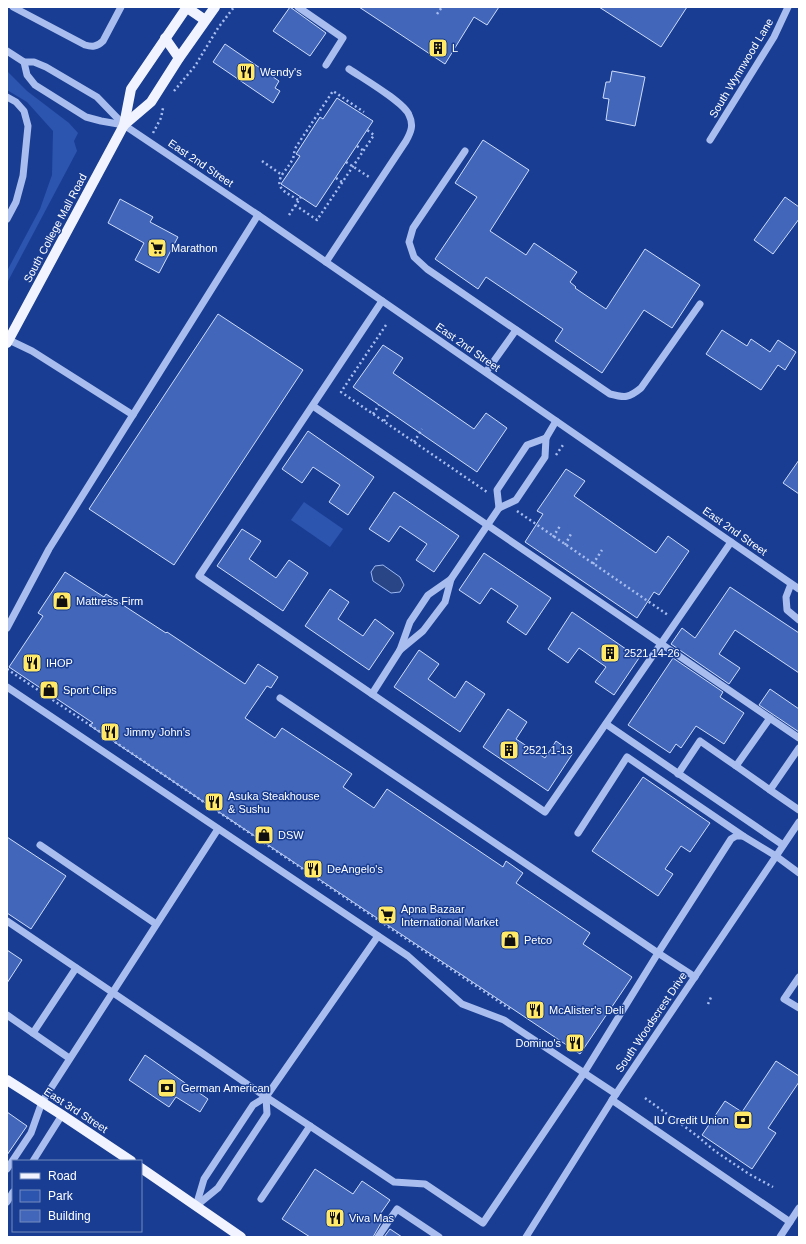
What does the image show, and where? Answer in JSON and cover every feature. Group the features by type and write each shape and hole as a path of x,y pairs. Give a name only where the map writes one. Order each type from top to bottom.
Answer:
{"main road":[{"name":"South College Mall Road","path":"8,342 124,124 131,89 186,7"},
{"path":"186,7 205,20"},
{"name":"South College Mall Road","path":"124,124 151,102 179,58 215,7"},
{"path":"165,38 179,58"},
{"name":"East 3rd Street","path":"7,1080 130,1160"},
{"path":"142,1169 241,1237"}],"street":[{"path":"13,7 85,45 96,46 103,41 121,7"},
{"path":"298,7 343,38 326,65"},
{"name":"South Wynnwood Lane","path":"710,140 774,37 788,7"},
{"path":"7,51 24,62 27,75 35,85 86,116 102,121 124,124"},
{"name":"East 2nd Street","path":"24,62 34,62 46,67 98,97 124,124 148,141 258,215 799,589"},
{"path":"326,262 411,132 412,126 409,113 396,101 348,69"},
{"path":"7,97 16,102 24,111 28,126 23,176 16,202 7,219"},
{"path":"465,151 413,228 409,242 414,256 427,269 610,394 622,397 633,395 642,388 700,304"},
{"path":"7,628 46,554 258,215"},
{"path":"382,301 199,576 545,812 731,542"},
{"path":"486,372 516,330"},
{"path":"8,342 32,351 133,415"},
{"path":"312,406 799,738"},
{"path":"400,650 423,631 445,602 451,579 499,508 516,500 545,457 546,438 556,421"},
{"path":"499,508 497,490 527,445 546,438"},
{"path":"372,694 400,650 410,622 428,595 451,579"},
{"path":"791,584 786,597 787,610 799,620"},
{"path":"7,687 408,956 462,1004 504,1020 584,1073 614,1097 790,1222"},
{"path":"280,698 695,977"},
{"path":"736,766 770,718"},
{"path":"606,724 783,845"},
{"path":"678,774 700,741 799,810"},
{"path":"770,790 799,748"},
{"path":"578,833 627,757 743,836 776,856 799,873"},
{"name":"South Woodscrest Drive","path":"526,1237 614,1097 799,822"},
{"path":"13,1160 31,1133 42,1102 69,1058 218,829"},
{"path":"7,922 202,1053 266,1098 394,1182 425,1184 483,1224 584,1073 731,839 736,836 743,836"},
{"path":"40,846 156,924"},
{"path":"196,1206 204,1178 253,1105 266,1098 378,936"},
{"path":"33,1033 76,968"},
{"path":"799,977 784,998 799,1008"},
{"path":"7,1015 69,1058"},
{"path":"196,1206 218,1188 267,1114 266,1098"},
{"path":"34,1160 62,1115"},
{"path":"261,1199 310,1126"},
{"path":"780,1237 799,1208"},
{"path":"378,1237 397,1210 439,1237"}],"path":[{"path":"174,92 195,66 218,28 234,7"},
{"path":"437,14 442,7"},
{"path":"298,200 280,187 279,182 293,159 296,147 333,91 364,112"},
{"path":"148,141 161,118 164,104"},
{"path":"295,205 317,220 374,135 367,130"},
{"path":"357,146 364,150"},
{"path":"262,161 282,175"},
{"path":"346,162 378,183"},
{"path":"336,178 342,182"},
{"path":"289,215 301,197"},
{"path":"386,325 341,392 491,494"},
{"path":"373,414 379,405"},
{"path":"384,421 390,412"},
{"path":"414,442 422,429"},
{"path":"554,457 563,445"},
{"path":"521,506 517,512 676,621"},
{"path":"553,537 560,526"},
{"path":"564,545 571,534"},
{"path":"593,564 602,550"},
{"path":"7,669 511,1010"},
{"path":"708,1004 712,995"},
{"path":"645,1098 696,1135 715,1151 749,1174 774,1187"}],"green space":[{"path":"7,71 27,91 69,123 78,133 74,141 77,151 7,283 7,271 40,209 52,175 53,131 27,102 7,90"},
{"path":"304,502 343,529 330,547 291,520"}],"shaded area":[{"path":"383,565 400,577 404,585 400,592 391,593 373,581 371,572 375,566"}],"building":[{"path":"290,7 326,33 310,56 273,31"},
{"path":"359,7 499,7 487,25 474,17 445,64"},
{"path":"599,7 687,7 661,47"},
{"name":"Wendy's","path":"225,44 279,81 275,88 280,91 273,103 213,62"},
{"path":"612,71 645,77 635,126 606,120 609,99 603,98 606,82 610,82"},
{"path":"337,98 373,121 316,207 281,184 300,156 296,154 320,117 323,119"},
{"path":"483,140 529,170 490,231 526,255 534,243 577,272 570,282 576,287 575,288 606,309 645,249 700,285 672,328 644,310 602,373 555,341 563,329 486,277 478,289 435,259 477,197 455,183"},
{"path":"785,197 799,207 799,219 773,254 754,240"},
{"path":"120,199 153,217 150,222 178,237 159,273 135,260 144,243 108,223"},
{"path":"218,314 303,370 174,565 89,509"},
{"path":"722,330 747,346 751,339 770,352 778,340 796,352 785,370 778,365 761,390 706,354"},
{"path":"383,345 403,358 393,373 474,429 486,413 507,428 477,472 353,387"},
{"path":"308,431 374,477 348,515 329,502 340,485 313,467 302,483 282,469"},
{"path":"799,460 799,494 783,483"},
{"path":"566,469 585,481 574,496 656,553 668,536 689,551 659,595 654,592 637,618 525,542 543,514 537,511"},
{"path":"394,492 459,536 434,572 416,560 427,544 400,526 389,542 369,529"},
{"path":"242,529 261,541 249,559 276,578 289,560 308,573 283,611 217,566"},
{"path":"484,553 551,598 526,635 507,622 518,606 491,588 480,604 459,590"},
{"path":"65,572 104,597 106,594 166,633 167,632 245,684 258,664 278,677 271,688 267,686 245,718 275,738 282,728 352,774 343,787 374,808 387,789 503,867 506,861 523,873 516,883 590,933 583,944 632,977 580,1054 89,725 93,723 9,667 43,616 38,613"},
{"path":"730,587 799,633 799,673 735,630 719,654 740,668 729,684 671,644 682,628 695,638"},
{"path":"330,589 349,602 338,619 363,636 375,619 394,633 369,670 305,626"},
{"name":"2521 14-26","path":"572,612 639,658 614,695 595,682 606,667 579,648 568,663 548,649"},
{"path":"419,650 439,664 428,679 455,698 466,681 485,694 460,732 394,687"},
{"path":"673,658 723,692 720,697 744,713 724,744 696,726 681,748 676,744 670,753 628,725"},
{"path":"770,689 799,709 799,732 759,705"},
{"name":"2521 1-13","path":"508,709 527,722 516,739 545,758 556,741 573,753 548,791 483,747"},
{"path":"643,777 710,823 690,852 681,846 665,869 673,874 658,896 592,851"},
{"path":"7,837 66,876 31,929 7,913"},
{"path":"7,950 22,960 7,983"},
{"name":"German American","path":"145,1055 208,1099 200,1112 176,1097 169,1107 129,1080"},
{"name":"IU Credit Union","path":"776,1061 799,1076 799,1082 768,1128 776,1133 752,1169 702,1135 725,1101 742,1112"},
{"path":"7,1112 27,1126 7,1155"},
{"path":"315,1169 353,1194 362,1181 390,1200 376,1220 381,1223 373,1237 310,1237 282,1219"},
{"path":"390,1229 402,1237 384,1237"}],"place":[{"name":"L","path":"438,48"},
{"name":"Wendy's","path":"246,72"},
{"name":"Marathon","path":"157,248"},
{"name":"Mattress Firm","path":"62,601"},
{"name":"2521 14-26","path":"610,653"},
{"name":"IHOP","path":"32,663"},
{"name":"Sport Clips","path":"49,690"},
{"name":"Jimmy John's","path":"110,732"},
{"name":"2521 1-13","path":"509,750"},
{"name":"Asuka Steakhouse & Sushu","path":"214,802"},
{"name":"DSW","path":"264,835"},
{"name":"DeAngelo's","path":"313,869"},
{"name":"Apna Bazaar International Market","path":"387,915"},
{"name":"Petco","path":"510,940"},
{"name":"McAlister's Deli","path":"535,1010"},
{"name":"Domino's","path":"575,1043"},
{"name":"German American","path":"167,1088"},
{"name":"IU Credit Union","path":"743,1120"},
{"name":"Viva Mas","path":"335,1218"}]}
